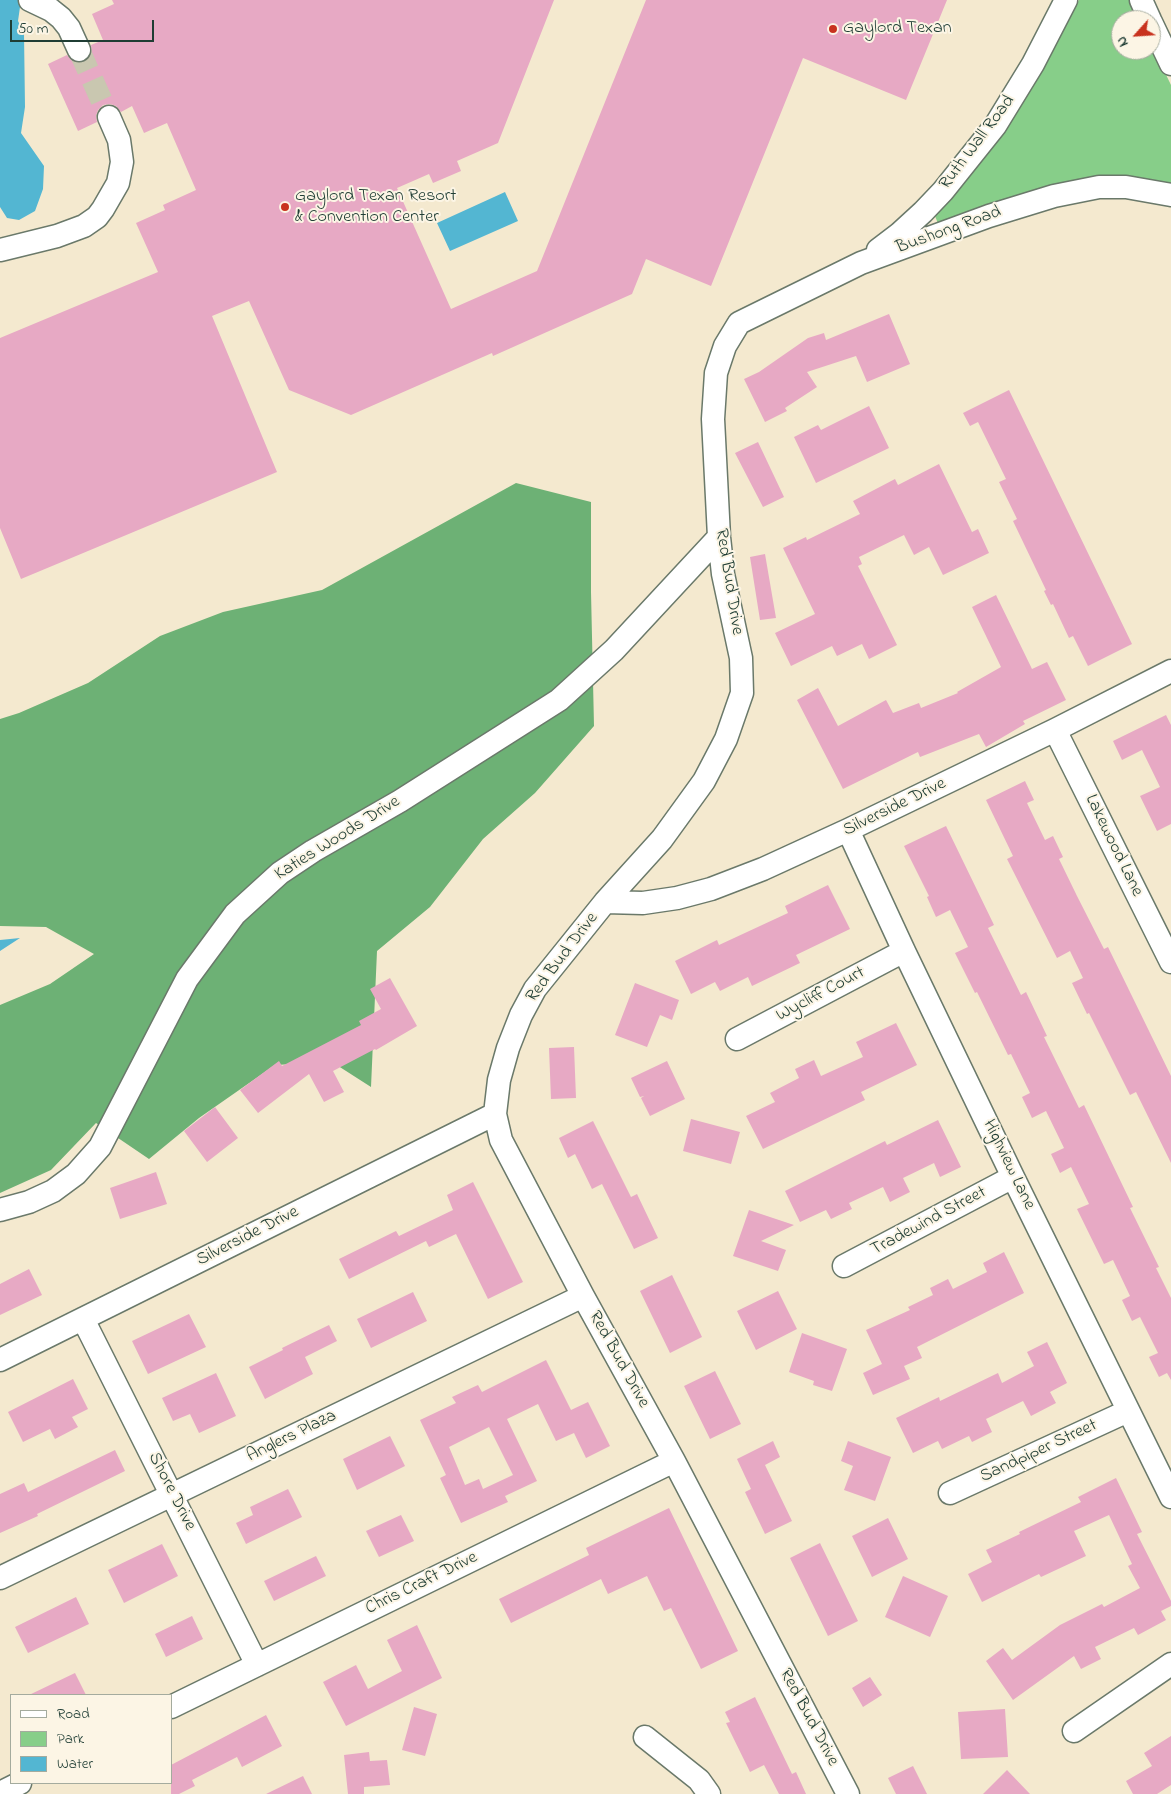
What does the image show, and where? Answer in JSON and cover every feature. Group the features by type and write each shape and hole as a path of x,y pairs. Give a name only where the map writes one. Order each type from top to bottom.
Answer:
{"street":[{"path":"30,0 50,10 60,18 69,28 79,50"},
{"name":"Ruth Wall Road","path":"861,263 899,234 923,212 943,191 995,126 1033,64 1066,0"},
{"path":"1161,42 1171,64"},
{"path":"0,250 57,236 84,226 104,210 118,183 122,162 119,140 109,117"},
{"name":"Bushong Road","path":"739,323 861,263 990,216 1054,196 1099,187 1126,187 1171,195"},
{"name":"Red Bud Drive","path":"739,323 725,346 716,373 712,419 723,574 741,658 742,693 726,739 704,781 662,838 605,902 535,989 521,1014 508,1048 499,1080 495,1114 502,1140 583,1296 674,1461 848,1794"},
{"name":"Katies Woods Drive","path":"0,1210 28,1202 54,1191 76,1174 100,1148 187,979 235,914 280,873 313,851 400,801 559,700 614,650 719,537"},
{"name":"Silverside Drive","path":"605,902 643,903 677,898 712,889 763,869 1055,730 1171,671"},
{"name":"Lakewood Lane","path":"1055,730 1171,962"},
{"name":"Highview Lane","path":"848,830 904,951 1171,1497"},
{"name":"Wycliff Court","path":"737,1039 904,951"},
{"name":"Silverside Drive","path":"0,1360 495,1114"},
{"name":"Tradewind Street","path":"844,1266 1014,1177"},
{"name":"Anglers Plaza","path":"0,1578 583,1296"},
{"name":"Shore Drive","path":"83,1319 257,1665"},
{"name":"Sandpiper Street","path":"950,1493 1128,1411"},
{"name":"Chris Craft Drive","path":"172,1707 674,1461"},
{"path":"1074,1732 1171,1664"},
{"path":"646,1737 699,1780 709,1794"},
{"path":"0,1793 18,1784"}],"green space":[{"path":"1079,0 1130,0 1134,10 1111,10 1111,60 1159,60 1171,85 1171,187 1119,177 939,226 935,216 1024,99"},
{"path":"516,483 591,502 594,726 535,793 483,839 430,907 377,951 371,1087 332,1062 275,1065 199,1118 149,1159 96,1123 51,1170 0,1193 0,1005 50,984 94,954 46,927 0,926 0,719 19,713 88,683 160,636 223,612 322,590"}],"water":[{"path":"0,0 21,0 18,21 24,33 25,107 21,133 44,166 43,189 35,211 19,220 7,218 0,207"},
{"path":"505,192 518,221 450,251 437,223"},
{"path":"20,938 0,951 0,940"}],"building":[{"path":"112,0 554,0 498,143 457,161 461,171 433,183 429,174 397,188 451,309 537,271 646,0 947,0 906,100 803,58 711,286 646,259 632,294 493,356 492,353 351,415 289,390 249,301 212,316 277,472 21,579 0,528 0,338 158,272 136,223 165,210 163,205 196,190 167,123 144,133 132,106 121,112 116,106 110,104 103,105 98,110 97,122 78,131 48,64 67,55 77,63 84,62 89,58 92,52 91,45 103,40 92,14 114,4"},
{"path":"889,314 910,364 867,382 856,356 807,372 817,387 785,408 787,411 765,422 744,379 759,372 808,338 824,333 826,340"},
{"path":"1009,390 1132,644 1088,666 1073,636 1069,638 1053,604 1051,605 1044,591 1046,590 1013,521 1017,519 999,482 1006,479 978,422 970,426 963,413"},
{"path":"869,406 889,448 816,483 794,437 818,425 821,430"},
{"path":"758,442 784,497 763,507 735,453"},
{"path":"939,464 972,532 978,529 989,553 943,575 929,547 914,555 904,535 859,557 862,564 858,566 897,645 869,659 862,644 837,656 832,646 791,666 775,633 815,614 783,548 806,537 807,540 860,514 853,501 895,479 898,485"},
{"path":"765,554 776,618 760,620 750,557"},
{"path":"996,595 1032,669 1047,662 1066,700 1023,721 1025,724 986,747 979,734 920,757 918,752 843,789 797,700 818,688 838,726 886,700 893,713 919,703 921,708 958,693 1001,667 972,607"},
{"path":"1166,715 1171,725 1171,824 1157,831 1140,796 1160,787 1142,750 1122,760 1113,741"},
{"path":"1025,781 1034,800 1027,803 1045,840 1053,836 1063,857 1059,859 1077,896 1104,949 1108,947 1171,1076 1171,1163 1136,1092 1130,1095 1072,983 1083,978 1070,951 1057,958 1007,859 1013,856 986,800"},
{"path":"946,826 994,925 988,928 1021,995 1026,992 1047,1036 1044,1037 1079,1108 1084,1105 1133,1207 1130,1208 1159,1267 1156,1268 1171,1298 1171,1380 1167,1373 1159,1377 1149,1357 1158,1353 1140,1317 1132,1321 1122,1300 1130,1296 1113,1260 1104,1264 1077,1209 1089,1204 1071,1167 1060,1173 1051,1154 1064,1148 1046,1111 1032,1118 1022,1097 1030,1093 1011,1054 1008,1055 977,992 975,993 955,953 968,947 950,910 936,917 927,897 929,896 904,846"},
{"path":"828,885 850,929 796,955 800,963 752,986 748,977 720,991 715,982 691,994 675,961 717,940 719,945 788,913 785,906"},
{"path":"390,978 417,1026 376,1050 333,1071 344,1092 324,1102 309,1074 258,1113 240,1090 279,1061 282,1066 361,1025 359,1021 381,1009 370,989"},
{"path":"635,983 679,1000 672,1020 660,1015 647,1047 615,1035"},
{"path":"896,1023 917,1065 861,1092 865,1100 763,1149 746,1116 775,1102 770,1093 799,1078 795,1069 814,1060 821,1076 863,1057 856,1042"},
{"path":"574,1047 576,1098 551,1099 549,1048"},
{"path":"667,1061 685,1099 650,1116 641,1098 644,1096 640,1097 631,1078"},
{"path":"215,1107 238,1138 207,1162 184,1131"},
{"path":"691,1119 740,1132 731,1164 683,1151"},
{"path":"938,1120 961,1167 940,1177 934,1163 903,1178 910,1192 890,1202 883,1187 849,1203 852,1209 831,1219 826,1210 800,1222 785,1191 885,1141 887,1145"},
{"path":"593,1121 631,1197 637,1194 658,1238 634,1249 602,1184 592,1189 575,1154 568,1158 559,1138"},
{"path":"156,1172 167,1204 120,1219 110,1188"},
{"path":"473,1182 523,1282 488,1299 456,1234 429,1247 426,1241 349,1279 339,1259 396,1231 399,1236 453,1210 447,1195"},
{"path":"749,1210 794,1225 761,1241 786,1250 778,1271 733,1256"},
{"path":"1004,1252 1024,1293 917,1347 922,1358 904,1366 910,1379 873,1395 863,1373 882,1364 866,1330 910,1310 908,1307 933,1295 930,1288 948,1279 953,1289 987,1272 983,1263"},
{"path":"29,1269 42,1295 0,1315 0,1284"},
{"path":"672,1275 702,1337 670,1353 640,1291"},
{"path":"778,1291 797,1329 756,1350 737,1311"},
{"path":"413,1292 427,1321 371,1348 357,1319"},
{"path":"189,1314 206,1347 148,1374 132,1341"},
{"path":"329,1325 337,1341 305,1357 313,1374 265,1399 249,1367"},
{"path":"802,1333 847,1349 832,1391 813,1385 814,1381 789,1372"},
{"path":"1047,1342 1067,1383 1050,1392 1056,1403 1031,1416 1023,1401 986,1419 992,1432 972,1442 969,1436 942,1449 938,1441 913,1453 896,1418 939,1397 940,1401 998,1373 1002,1383 1034,1366 1027,1352"},
{"path":"546,1360 571,1410 588,1402 610,1446 586,1458 574,1433 556,1441 538,1404 507,1419 537,1481 505,1496 508,1502 461,1523 440,1478 446,1475 420,1420 456,1403 452,1397 478,1385 482,1392","holes":["489,1427 513,1475 483,1489 479,1479 465,1485 449,1447"]},
{"path":"715,1371 741,1424 710,1439 684,1386"},
{"path":"216,1373 236,1416 199,1433 190,1414 173,1421 162,1398"},
{"path":"73,1379 88,1409 72,1417 78,1427 55,1439 50,1429 23,1442 8,1412"},
{"path":"390,1436 405,1466 357,1490 343,1459"},
{"path":"773,1441 780,1457 765,1465 792,1521 765,1534 745,1492 751,1489 737,1459"},
{"path":"848,1441 891,1457 875,1501 844,1490 853,1466 841,1461"},
{"path":"115,1450 125,1471 37,1514 38,1516 0,1533 0,1494 24,1483 28,1492"},
{"path":"1116,1478 1142,1532 1137,1534 1171,1601 1171,1606 1161,1611 1166,1620 1138,1635 1134,1628 1095,1647 1101,1659 1081,1669 1074,1656 1013,1700 986,1661 1003,1648 1012,1660 1060,1625 1102,1604 1104,1607 1140,1588 1128,1566 1132,1564 1109,1515 1074,1531 1086,1556 1041,1577 1039,1574 982,1602 968,1574 992,1562 986,1550 1081,1502 1078,1497"},
{"path":"288,1489 302,1517 246,1544 236,1523 253,1515 250,1507"},
{"path":"669,1508 738,1651 701,1669 671,1608 664,1611 647,1576 608,1594 601,1579 511,1623 499,1599 589,1555 586,1548"},
{"path":"401,1515 414,1541 379,1557 366,1531"},
{"path":"888,1518 908,1559 872,1577 852,1536"},
{"path":"820,1543 858,1621 828,1636 790,1558"},
{"path":"162,1544 178,1576 124,1603 108,1570"},
{"path":"316,1556 326,1576 274,1601 264,1581"},
{"path":"903,1576 948,1596 930,1637 885,1617"},
{"path":"76,1597 89,1624 28,1653 15,1627"},
{"path":"192,1616 203,1639 166,1657 155,1634"},
{"path":"417,1625 442,1678 346,1726 323,1682 356,1665 368,1689 402,1671 387,1640"},
{"path":"75,1673 86,1694 31,1694"},
{"path":"870,1677 882,1695 863,1707 852,1688"},
{"path":"755,1697 792,1774 796,1772 806,1794 779,1794 764,1765 750,1772 726,1723 730,1722 725,1712"},
{"path":"414,1707 437,1714 425,1756 402,1750"},
{"path":"1005,1709 1008,1757 961,1759 958,1712"},
{"path":"266,1715 282,1746 242,1767 237,1757 192,1780 195,1786 179,1794 171,1794 172,1764"},
{"path":"1171,1736 1171,1785 1157,1794 1133,1794 1126,1781 1152,1766 1144,1753"},
{"path":"369,1752 370,1761 387,1760 390,1785 364,1787 364,1794 348,1794 344,1755"},
{"path":"913,1766 927,1794 896,1794 888,1778"},
{"path":"1007,1770 1030,1794 983,1794"},
{"path":"303,1776 312,1794 266,1794"}],"tunnel":[{"path":"79,50 109,117"}],"place":[{"name":"Gaylord Texan","path":"833,29"},
{"name":"Gaylord Texan Resort & Convention Center","path":"285,207"}]}
